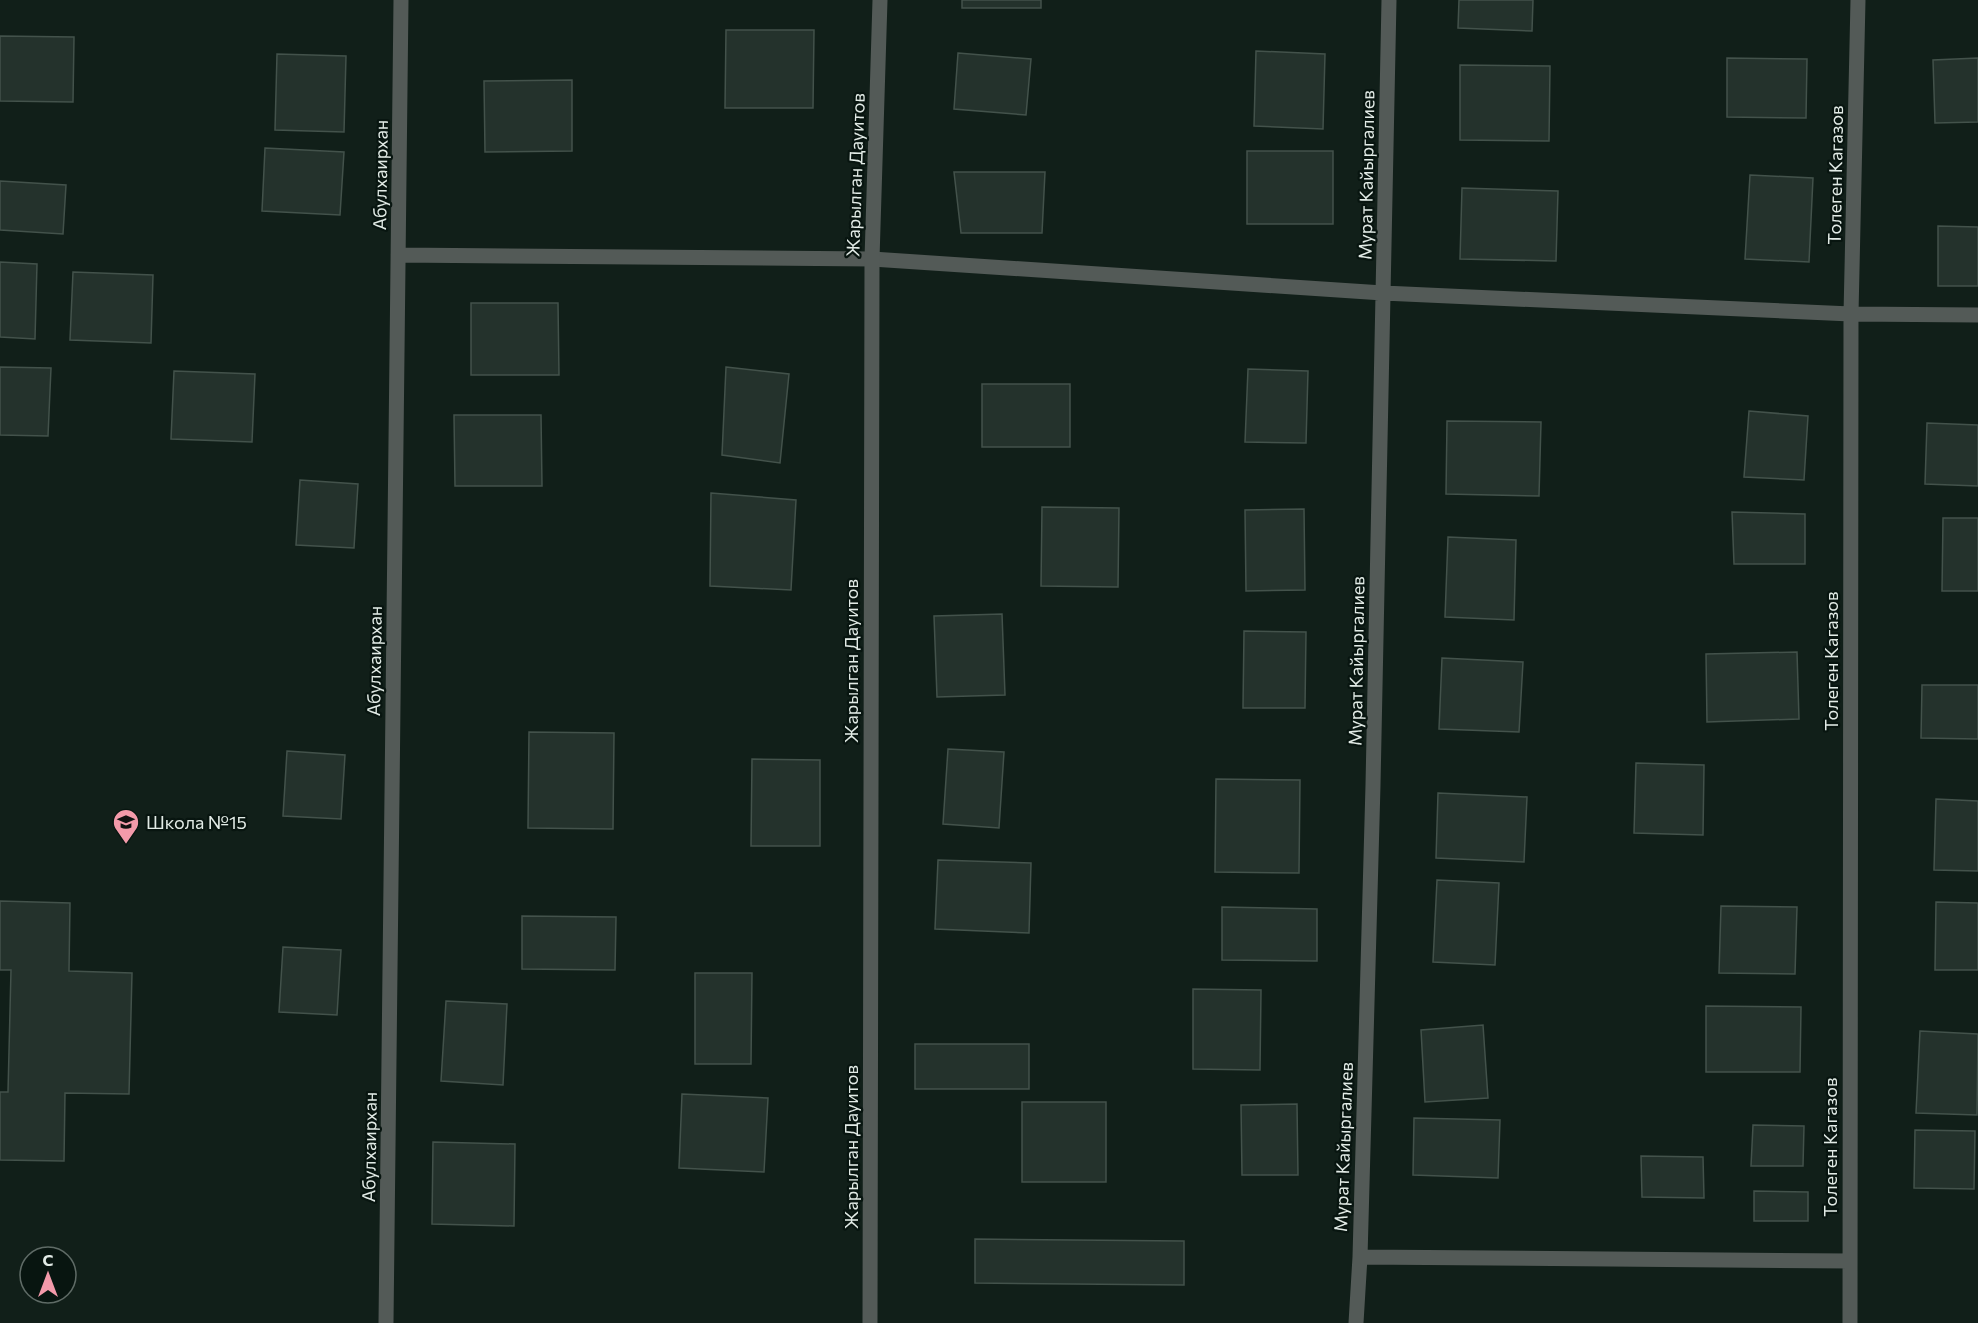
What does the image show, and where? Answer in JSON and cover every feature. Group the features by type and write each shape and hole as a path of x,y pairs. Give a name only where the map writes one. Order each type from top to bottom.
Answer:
{"street":[{"name":"Абулхаирхан","path":"386,1323 401,0"},
{"name":"Жарылган Дауитов","path":"870,1323 872,259 880,0"},
{"name":"Мурат Кайыргалиев","path":"1356,1323 1373,785 1389,0"},
{"name":"Толеген Кагазов","path":"1850,1323 1851,314 1858,0"},
{"path":"398,255 872,259 1383,293 1851,314 1978,315"},
{"path":"1359,1257 1850,1261"}],"building":[{"path":"962,0 1041,0 1041,8 962,8"},
{"path":"1459,0 1533,0 1532,31 1458,28"},
{"path":"726,30 814,30 813,108 725,108"},
{"path":"0,36 74,37 73,102 0,101"},
{"path":"1256,51 1325,54 1323,129 1254,126"},
{"path":"958,53 1031,59 1026,115 954,109"},
{"path":"277,54 346,56 344,132 275,130"},
{"path":"1727,58 1807,59 1806,118 1727,117"},
{"path":"1978,58 1978,122 1935,123 1933,60"},
{"path":"1460,65 1550,66 1549,141 1460,140"},
{"path":"572,80 572,151 485,152 484,81"},
{"path":"265,148 344,152 340,215 262,211"},
{"path":"1247,151 1333,151 1333,224 1247,224"},
{"path":"954,172 1045,172 1042,233 961,233"},
{"path":"1750,175 1813,178 1809,262 1745,259"},
{"path":"0,181 66,185 63,234 0,230"},
{"path":"1462,188 1558,191 1556,261 1460,259"},
{"path":"1938,226 1978,227 1978,286 1938,286"},
{"path":"0,262 37,264 35,339 0,337"},
{"path":"73,272 153,275 151,343 70,340"},
{"path":"471,303 558,303 559,375 471,375"},
{"path":"0,367 51,368 48,436 0,435"},
{"path":"726,367 789,374 780,463 722,455"},
{"path":"1248,369 1308,371 1306,443 1245,442"},
{"path":"174,371 255,374 252,442 171,439"},
{"path":"982,384 1070,384 1070,447 982,447"},
{"path":"1749,411 1808,416 1804,480 1744,477"},
{"path":"454,415 541,415 542,486 455,486"},
{"path":"1447,421 1541,422 1539,496 1446,494"},
{"path":"1927,423 1978,425 1978,486 1925,484"},
{"path":"300,480 358,484 354,548 296,545"},
{"path":"711,493 796,500 791,590 710,586"},
{"path":"1042,507 1119,508 1118,587 1041,586"},
{"path":"1304,509 1305,590 1246,591 1245,510"},
{"path":"1732,512 1805,514 1805,564 1734,564"},
{"path":"1943,518 1978,518 1978,591 1942,591"},
{"path":"1448,537 1516,540 1514,620 1445,617"},
{"path":"1002,614 1005,695 937,697 934,616"},
{"path":"1244,631 1306,632 1305,708 1243,708"},
{"path":"1797,652 1799,719 1707,722 1706,654"},
{"path":"1442,658 1523,662 1519,732 1439,729"},
{"path":"1922,685 1978,685 1978,739 1921,738"},
{"path":"529,732 614,733 613,829 528,828"},
{"path":"948,749 1004,752 999,828 943,824"},
{"path":"287,751 345,755 341,819 283,816"},
{"path":"752,759 820,760 820,846 751,846"},
{"path":"1636,763 1704,765 1703,835 1634,833"},
{"path":"1216,779 1300,780 1299,873 1215,872"},
{"path":"1438,793 1527,797 1524,862 1436,858"},
{"path":"1936,799 1978,801 1978,871 1934,870"},
{"path":"938,860 1031,863 1029,933 935,929"},
{"path":"1437,880 1499,883 1495,965 1433,962"},
{"path":"0,901 70,903 69,971 132,973 129,1094 65,1093 64,1161 0,1160 0,1092 8,1092 11,970 0,970"},
{"path":"1936,902 1978,903 1978,970 1935,970"},
{"path":"1721,906 1797,907 1795,974 1719,973"},
{"path":"1222,907 1317,909 1317,961 1222,960"},
{"path":"522,916 616,917 615,970 522,969"},
{"path":"283,947 341,950 337,1015 279,1012"},
{"path":"695,973 752,973 751,1064 695,1064"},
{"path":"1193,989 1261,990 1260,1070 1193,1069"},
{"path":"446,1001 507,1004 503,1085 441,1081"},
{"path":"1706,1006 1801,1007 1800,1072 1706,1072"},
{"path":"1483,1025 1488,1098 1425,1102 1421,1030"},
{"path":"1920,1031 1978,1034 1977,1115 1916,1113"},
{"path":"915,1044 1029,1044 1029,1089 915,1089"},
{"path":"682,1094 768,1098 764,1172 679,1168"},
{"path":"1022,1102 1106,1102 1106,1182 1022,1182"},
{"path":"1297,1104 1298,1175 1242,1175 1241,1105"},
{"path":"1414,1118 1500,1120 1498,1178 1413,1175"},
{"path":"1753,1125 1804,1126 1803,1166 1751,1166"},
{"path":"1915,1130 1975,1131 1974,1189 1914,1188"},
{"path":"433,1142 515,1144 514,1226 432,1224"},
{"path":"1641,1156 1703,1157 1704,1198 1642,1197"},
{"path":"1754,1191 1808,1192 1808,1221 1754,1221"},
{"path":"975,1239 1184,1241 1184,1285 975,1283"}],"place":[{"name":"Школа №15","path":"126,845"}]}
